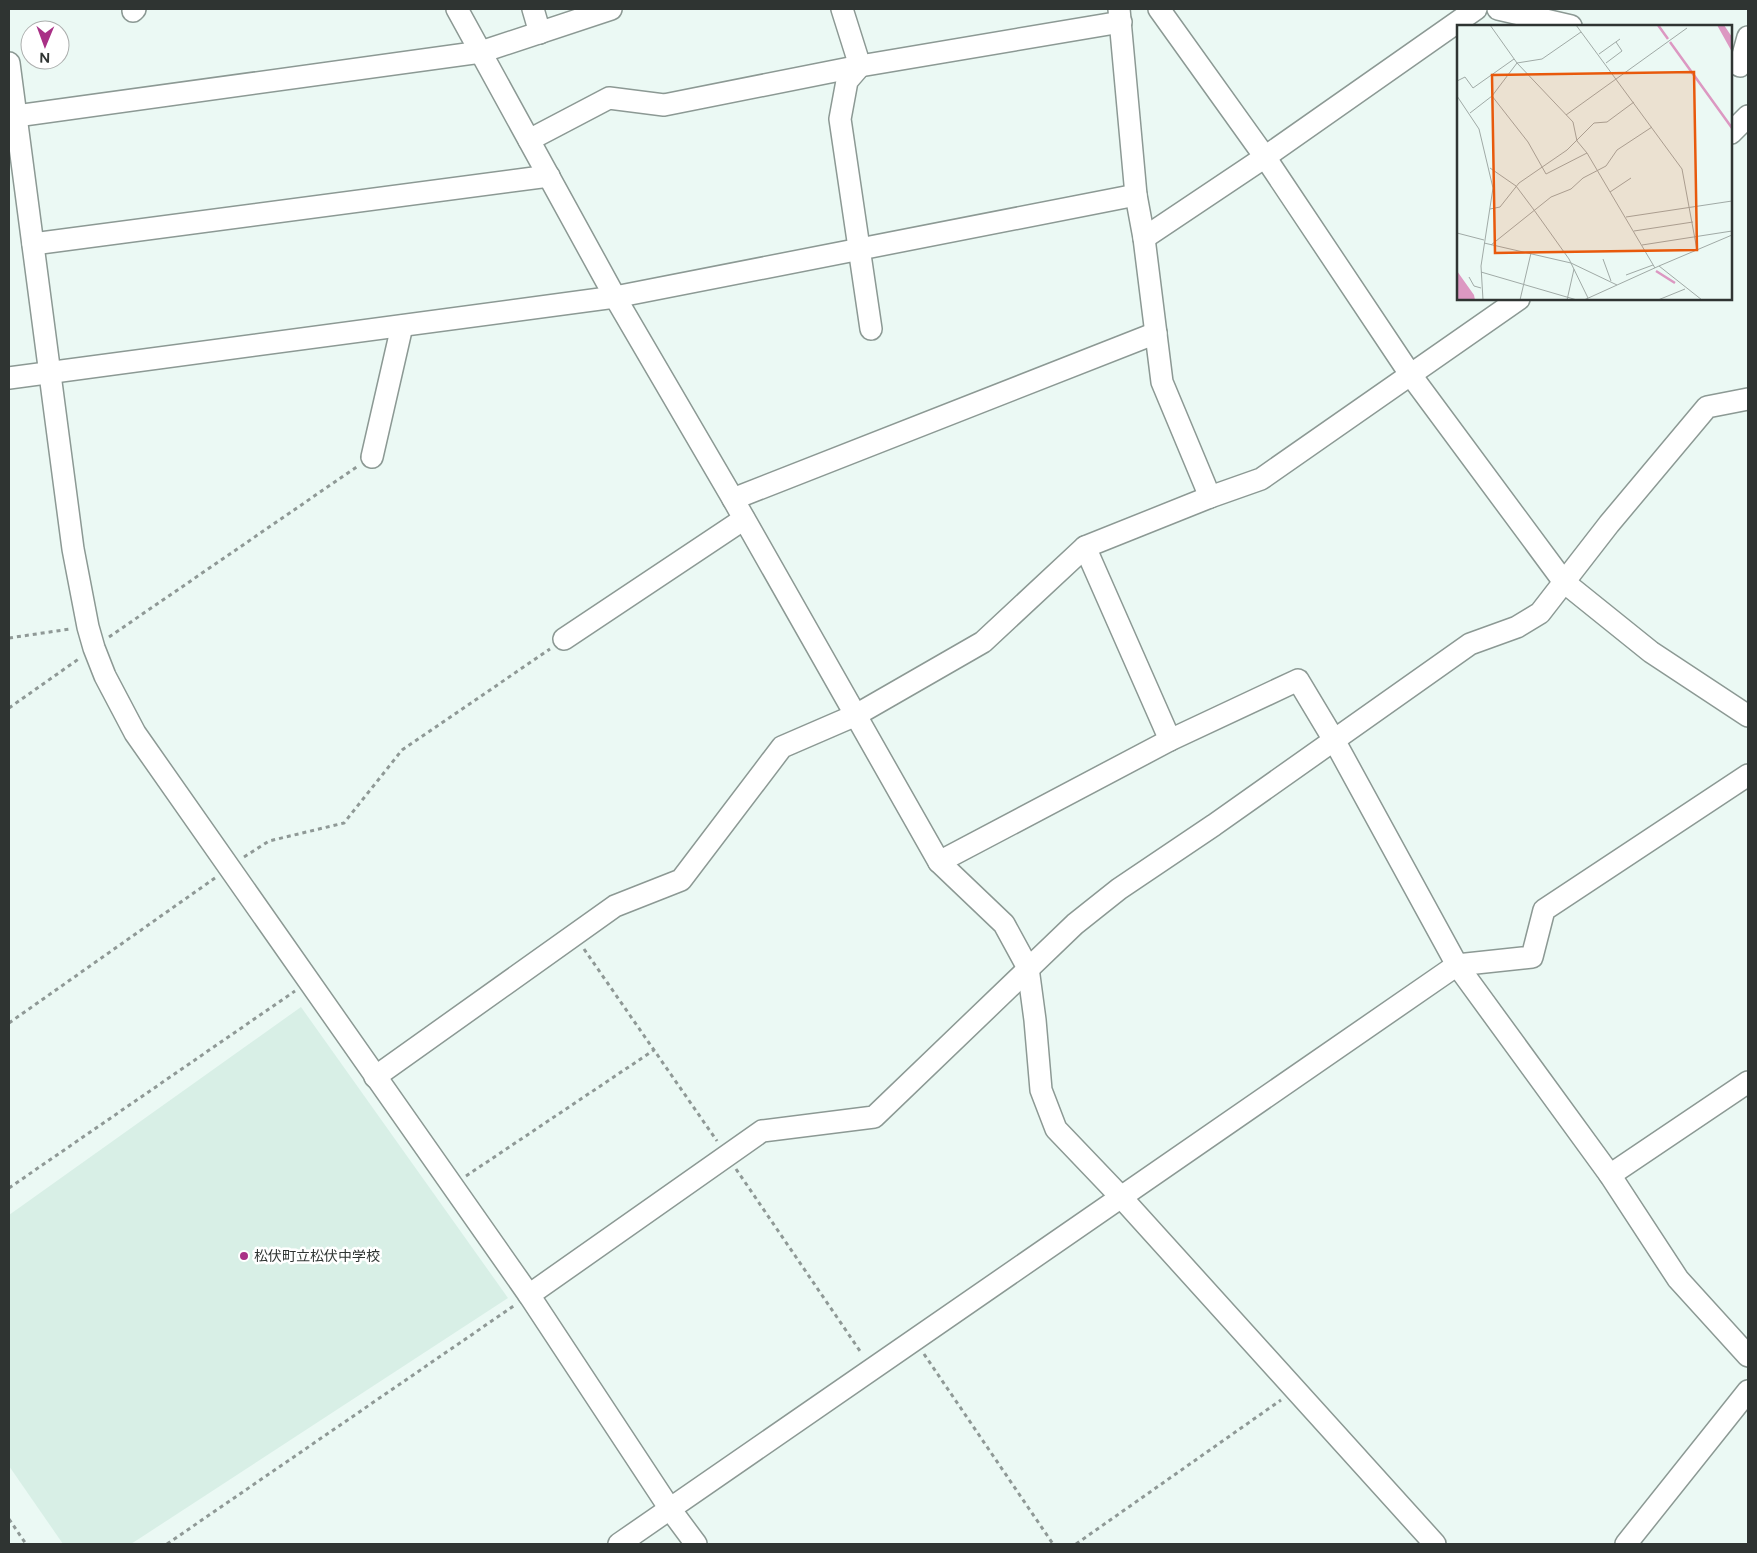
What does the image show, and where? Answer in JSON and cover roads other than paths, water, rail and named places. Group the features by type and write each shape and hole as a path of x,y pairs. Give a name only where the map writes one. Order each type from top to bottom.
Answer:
{"street":[{"path":"457,9 615,298 733,499 939,862 1004,924 1028,968 1041,1090 1056,1129 1120,1197 1434,1544"},
{"path":"533,9 540,32"},
{"path":"842,9 860,66"},
{"path":"1159,9 1265,157 1410,374 1564,582 1651,652 1748,716"},
{"path":"1144,238 1265,157 1476,9"},
{"path":"1498,9 1567,25"},
{"path":"12,117 481,52 603,10"},
{"path":"529,140 608,98 664,105 1120,16 1136,195 1144,238 1162,382 1210,497"},
{"path":"1740,66 1748,36"},
{"path":"9,63 12,117 33,244 74,549 88,627 94,648 109,684 135,733 529,1295 670,1508 696,1544"},
{"path":"860,66 847,81 840,119 871,329"},
{"path":"1732,132 1748,116"},
{"path":"33,244 549,176"},
{"path":"9,378 615,298 1136,195"},
{"path":"376,1077 615,906 681,880 782,747 856,715 982,642 1085,547 1210,497 1261,479 1519,300"},
{"path":"372,457 402,326"},
{"path":"733,499 1156,333"},
{"path":"529,1295 762,1131 874,1117 1075,924 1119,889 1214,825 1470,644 1517,627 1540,613 1609,524 1708,407 1748,398"},
{"path":"564,639 744,519"},
{"path":"1085,547 1170,740"},
{"path":"939,862 1170,740 1298,680 1334,740 1457,965 1610,1175 1678,1279 1748,1356"},
{"path":"619,1544 1457,965 1532,957 1544,910 1748,774"},
{"path":"1610,1175 1748,1082"},
{"path":"1626,1544 1748,1391"}],"place":[{"name":"松伏町立松伏中学校","path":"244,1256"}]}
